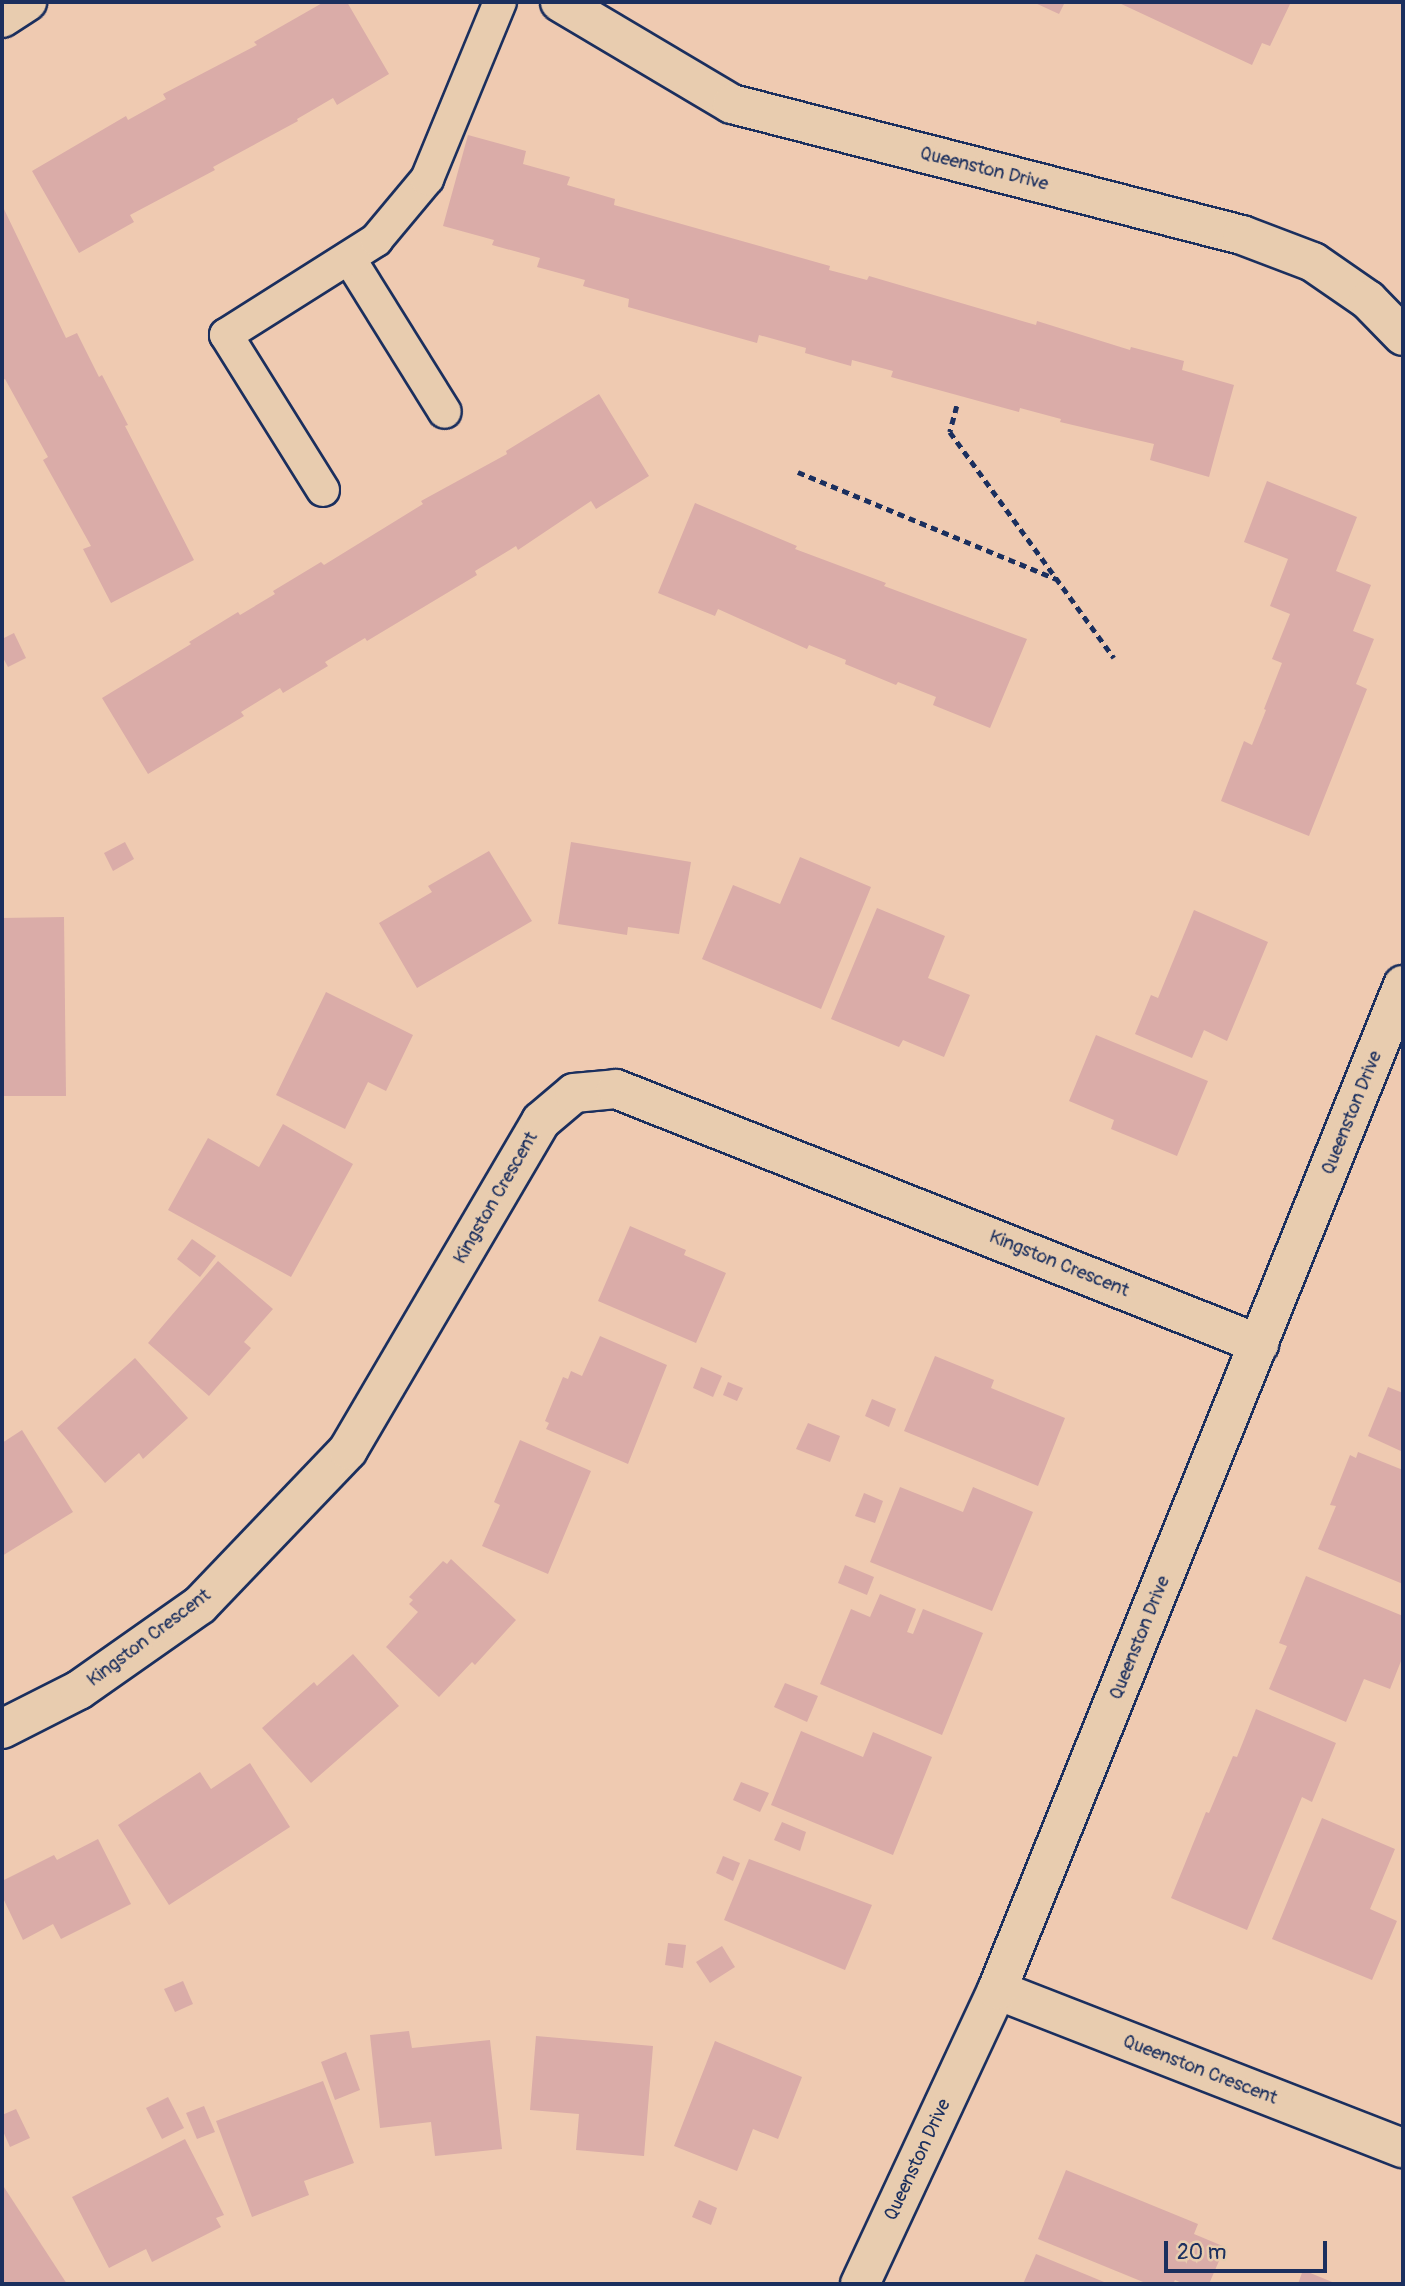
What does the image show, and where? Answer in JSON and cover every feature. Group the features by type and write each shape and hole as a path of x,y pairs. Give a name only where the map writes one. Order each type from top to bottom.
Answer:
{"street":[{"path":"2,18 27,2"},
{"name":"Queenston Drive","path":"561,2 732,104 1242,235 1313,262 1368,300 1403,336"},
{"name":"Queenston Drive","path":"860,2284 997,1990 1403,985"},
{"name":"Kingston Crescent","path":"2,1729 79,1690 200,1605 348,1450 541,1121 574,1093 616,1089 1259,1344"},
{"name":"Queenston Crescent","path":"997,1990 1403,2148"}],"lane":[{"path":"323,490 226,335 376,240 427,179 500,2"},
{"path":"349,258 444,412"}],"path":[{"path":"957,406 950,432 1114,658"},
{"path":"798,472 1057,580"}],"building":[{"path":"324,2 347,2 389,74 337,105 333,98 297,119 298,121 213,167 215,170 130,215 134,222 79,253 32,171 126,116 128,120 166,99 163,94 257,45 254,42"},
{"path":"1033,2 1065,2 1059,14"},
{"path":"1117,2 1291,2 1270,46 1262,43 1252,65"},
{"path":"468,135 526,151 523,164 570,177 567,185 615,199 614,205 830,266 829,270 867,280 869,276 1036,325 1037,321 1130,350 1131,347 1184,361 1182,370 1234,385 1209,477 1150,460 1154,444 1060,422 1061,419 1020,408 1019,412 891,377 893,371 852,360 851,366 805,353 806,348 759,335 757,343 628,307 629,299 583,286 585,280 537,267 540,258 492,245 494,240 443,226"},
{"path":"2,205 66,338 77,333 99,377 102,375 128,425 125,426 194,560 111,603 83,549 91,546 43,460 48,457 5,379 2,380"},
{"path":"599,394 649,476 596,509 591,501 518,550 516,546 475,571 477,575 367,641 365,638 325,662 328,666 283,693 280,688 241,712 244,716 148,774 102,698 238,612 240,615 275,594 273,591 321,562 324,565 423,504 421,501 507,454 506,451"},
{"path":"1267,481 1357,517 1336,571 1371,585 1353,631 1374,639 1356,684 1367,689 1309,836 1221,801 1244,741 1252,745 1266,710 1264,709 1282,663 1272,659 1290,614 1270,606 1288,559 1244,542"},
{"path":"695,503 797,546 795,549 886,583 884,586 1027,639 990,728 933,705 936,697 898,682 896,685 845,664 846,660 809,645 807,649 718,609 715,616 658,593"},
{"path":"14,633 26,658 8,667 2,656 2,639"},
{"path":"125,842 134,859 113,871 104,853"},
{"path":"571,842 691,862 679,934 628,927 627,935 558,924"},
{"path":"489,851 532,921 417,988 379,923 432,892 428,886"},
{"path":"800,857 871,887 821,1009 702,959 733,885 780,904"},
{"path":"877,908 945,936 928,978 970,995 944,1057 903,1040 899,1047 831,1019"},
{"path":"1194,910 1268,942 1227,1041 1204,1030 1192,1058 1135,1034 1151,995 1158,998"},
{"path":"64,917 66,1096 2,1096 2,918"},
{"path":"326,992 413,1035 386,1091 368,1082 345,1129 276,1095"},
{"path":"1096,1035 1208,1081 1177,1156 1111,1129 1114,1120 1069,1101"},
{"path":"283,1124 353,1164 291,1277 168,1210 208,1138 259,1167"},
{"path":"630,1226 686,1250 684,1255 726,1273 696,1343 598,1301"},
{"path":"192,1239 216,1256 200,1277 177,1259"},
{"path":"218,1261 273,1309 244,1342 251,1348 209,1396 148,1343"},
{"path":"600,1336 667,1365 628,1464 546,1429 549,1423 545,1421 563,1377 568,1379 571,1371 582,1376"},
{"path":"935,1356 994,1380 991,1388 1065,1418 1038,1486 904,1431"},
{"path":"135,1358 188,1418 143,1459 139,1453 105,1483 57,1428"},
{"path":"701,1367 722,1376 713,1397 693,1388"},
{"path":"728,1382 743,1388 737,1401 723,1395"},
{"path":"1388,1387 1403,1393 1403,1452 1368,1436"},
{"path":"872,1399 896,1409 889,1427 865,1416"},
{"path":"808,1423 840,1436 830,1462 796,1449"},
{"path":"22,1430 73,1512 2,1556 2,1443"},
{"path":"520,1440 591,1471 548,1574 482,1546 500,1505 494,1502"},
{"path":"1358,1452 1403,1470 1403,1584 1318,1549 1336,1506 1330,1505 1350,1455 1356,1458"},
{"path":"900,1487 963,1512 973,1487 1033,1512 992,1611 870,1562"},
{"path":"864,1493 883,1501 875,1523 855,1516"},
{"path":"451,1559 516,1620 475,1665 472,1662 439,1697 386,1647 418,1612 409,1604 413,1600 409,1597 443,1561 447,1564"},
{"path":"845,1565 874,1577 867,1595 838,1583"},
{"path":"1306,1576 1403,1616 1403,1656 1390,1689 1364,1679 1346,1722 1269,1689 1287,1646 1279,1643"},
{"path":"880,1594 916,1609 907,1632 913,1634 923,1609 983,1633 942,1735 820,1684 851,1609 870,1617"},
{"path":"353,1654 399,1706 311,1783 262,1728 314,1682 317,1686"},
{"path":"785,1683 818,1696 807,1722 774,1707"},
{"path":"1256,1709 1336,1743 1312,1802 1302,1797 1247,1930 1171,1898 1206,1812 1209,1813 1233,1756 1237,1757"},
{"path":"801,1731 863,1757 873,1732 932,1757 893,1855 771,1805"},
{"path":"250,1763 290,1827 169,1905 118,1825 200,1772 211,1789"},
{"path":"741,1782 769,1793 760,1812 733,1800"},
{"path":"1322,1818 1395,1849 1370,1909 1397,1921 1372,1980 1272,1939"},
{"path":"782,1822 806,1832 800,1851 774,1840"},
{"path":"98,1839 131,1904 61,1939 53,1924 23,1940 2,1896 2,1881 54,1855 57,1860"},
{"path":"723,1856 740,1863 733,1881 716,1873"},
{"path":"749,1859 872,1905 845,1970 724,1920"},
{"path":"668,1943 686,1945 683,1968 665,1965"},
{"path":"722,1946 735,1967 710,1983 696,1962"},
{"path":"183,1981 193,2004 175,2012 164,1989"},
{"path":"409,2031 412,2048 490,2040 502,2149 435,2156 431,2122 380,2128 370,2035"},
{"path":"536,2036 653,2046 644,2156 576,2150 579,2114 530,2110"},
{"path":"715,2041 802,2077 778,2139 753,2129 737,2171 674,2146"},
{"path":"346,2052 360,2090 335,2100 321,2062"},
{"path":"323,2081 354,2163 304,2181 309,2195 252,2217 216,2121"},
{"path":"168,2097 184,2128 162,2139 146,2108"},
{"path":"204,2106 215,2132 197,2139 186,2113"},
{"path":"16,2109 30,2138 10,2147 2,2129 2,2115"},
{"path":"185,2139 224,2215 216,2218 221,2227 152,2262 146,2249 109,2268 72,2197"},
{"path":"1066,2170 1198,2224 1194,2234 1225,2247 1209,2284 1184,2284 1175,2280 1173,2284 1148,2284 1038,2239"},
{"path":"2,2184 67,2284 2,2284"},
{"path":"699,2200 717,2208 711,2225 692,2217"},
{"path":"1036,2254 1109,2284 1023,2284"},
{"path":"1303,2270 1337,2284 1298,2284"}]}
